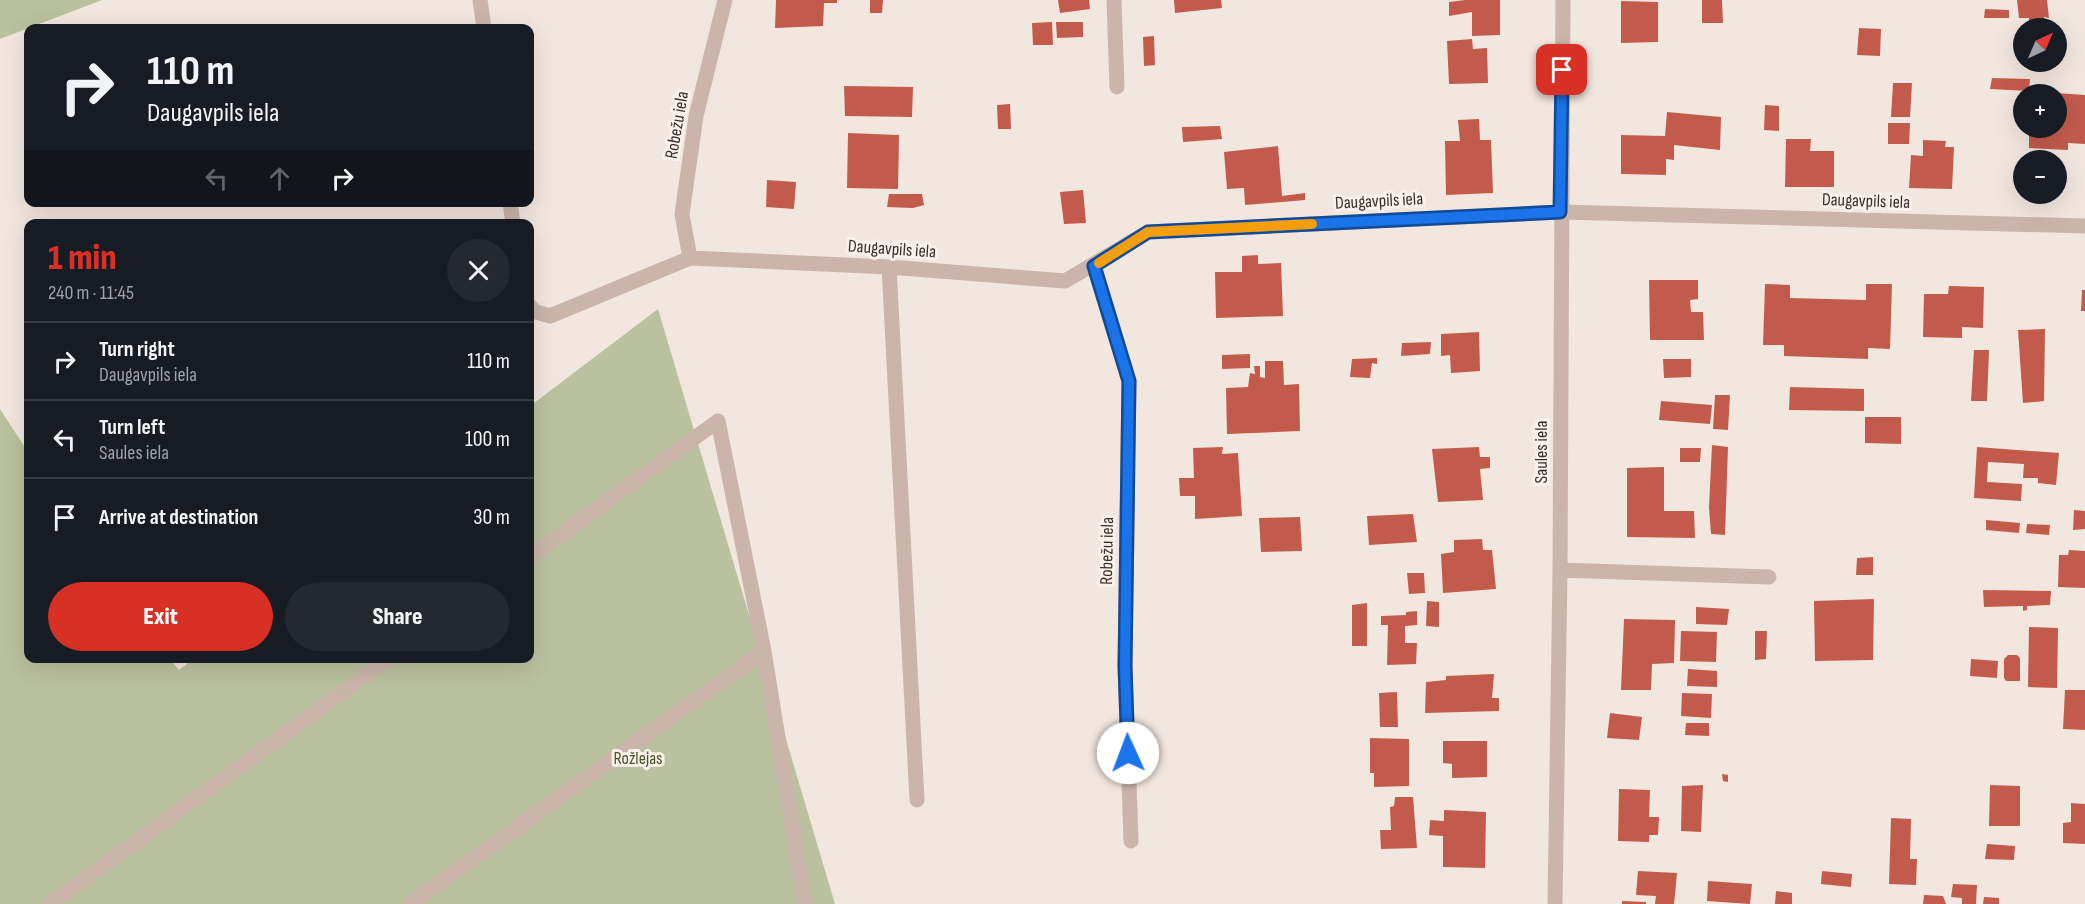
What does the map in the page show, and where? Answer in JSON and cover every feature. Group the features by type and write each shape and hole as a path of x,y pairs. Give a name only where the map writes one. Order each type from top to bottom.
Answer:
{"street":[{"path":"480,0 483,24"},
{"name":"Robežu iela","path":"690,258 682,214 696,116 725,0"},
{"path":"1114,0 1117,87"},
{"name":"Saules iela","path":"1555,904 1560,570 1560,212 1563,0"},
{"name":"Daugavpils iela","path":"690,258 889,267 1065,281 1094,266 1148,232 1560,212 2085,226"},
{"path":"534,310 550,316 690,258"},
{"name":"Robežu iela","path":"1094,266 1129,381 1125,666 1131,841"},
{"path":"889,267 917,800"},
{"path":"534,554 718,421 764,651 805,904"},
{"path":"1560,570 1769,577"},
{"path":"410,904 764,651"},
{"path":"50,904 383,663"}],"green space":[{"path":"0,0 102,0 39,24 24,24 24,30 0,39"},
{"name":"Rožlejas","path":"658,309 835,904 0,904 0,409 24,446 24,663 173,663 179,670 188,663 534,663 534,403"}],"building":[{"path":"776,0 837,0 837,3 824,3 823,26 775,28"},
{"path":"870,0 883,0 882,13 870,13"},
{"path":"1058,0 1089,0 1090,9 1060,13"},
{"path":"1174,0 1221,0 1222,8 1175,13"},
{"path":"1500,0 1500,35 1472,36 1472,12 1449,16 1449,2"},
{"path":"1702,0 1722,0 1723,23 1702,23"},
{"path":"2017,0 2047,0 2049,18 2019,18"},
{"path":"1621,1 1658,2 1658,42 1621,43"},
{"path":"1985,9 2009,10 2009,18 1984,18"},
{"path":"1052,22 1053,45 1033,45 1032,23"},
{"path":"1056,22 1083,22 1083,37 1057,38"},
{"path":"1859,28 1881,29 1880,56 1857,55"},
{"path":"1154,36 1155,65 1144,66 1143,37"},
{"path":"1472,39 1473,49 1487,48 1488,83 1449,84 1447,41"},
{"path":"1992,78 2030,79 2030,84 2013,84 2013,90 1990,89"},
{"path":"1893,83 1912,83 1910,117 1891,117"},
{"path":"844,86 913,87 912,117 845,116"},
{"path":"2067,94 2085,95 2085,144 2068,143 2068,150 2029,148 2029,138 2067,138"},
{"path":"1010,104 1011,129 998,129 997,105"},
{"path":"1765,105 1779,106 1779,131 1764,130"},
{"path":"1667,112 1721,117 1720,150 1674,145 1674,160 1666,159 1666,175 1621,174 1621,135 1665,136"},
{"path":"1479,119 1480,140 1491,140 1493,193 1446,195 1445,141 1460,141 1458,120"},
{"path":"1888,123 1910,123 1909,144 1888,144"},
{"path":"1220,126 1222,139 1183,142 1182,127"},
{"path":"848,133 899,135 898,189 847,188"},
{"path":"1786,139 1811,139 1810,151 1834,151 1834,187 1785,187"},
{"path":"1923,140 1946,141 1945,147 1954,147 1952,189 1909,188 1911,155 1923,156"},
{"path":"1278,146 1282,196 1305,193 1305,200 1245,205 1244,188 1227,189 1224,152"},
{"path":"767,180 796,182 794,209 766,207"},
{"path":"1083,190 1086,223 1064,224 1060,192"},
{"path":"889,194 922,194 924,205 913,208 887,207"},
{"path":"1258,255 1258,264 1281,263 1283,316 1216,318 1215,272 1242,272 1242,256"},
{"path":"1649,280 1698,280 1698,299 1690,300 1691,312 1703,312 1704,340 1650,340"},
{"path":"1765,284 1790,285 1790,298 1866,300 1866,284 1892,284 1890,349 1868,348 1868,359 1784,356 1784,345 1763,345"},
{"path":"1949,286 1984,287 1983,328 1962,327 1962,338 1923,337 1924,294 1948,294"},
{"path":"2082,290 2085,290 2085,311 2081,311"},
{"path":"2045,329 2044,401 2023,403 2018,330"},
{"path":"1479,332 1480,371 1451,373 1450,355 1441,356 1441,334"},
{"path":"1431,342 1430,354 1401,356 1402,343"},
{"path":"1974,350 1989,350 1987,401 1971,401"},
{"path":"1250,354 1250,368 1222,369 1222,355"},
{"path":"1377,358 1377,364 1372,363 1370,378 1350,377 1352,359"},
{"path":"1663,359 1691,359 1691,377 1664,378"},
{"path":"1265,361 1283,361 1284,385 1299,384 1300,431 1227,434 1226,388 1248,387 1250,373 1255,374 1254,366 1260,366 1260,377 1265,378"},
{"path":"1790,387 1864,389 1864,411 1789,410"},
{"path":"1715,395 1730,395 1728,430 1713,429"},
{"path":"1661,401 1712,405 1710,424 1659,420"},
{"path":"1865,417 1901,417 1901,444 1865,443"},
{"path":"1712,445 1728,447 1725,535 1711,534 1709,507"},
{"path":"1223,447 1222,454 1238,453 1242,516 1195,519 1195,496 1180,496 1179,478 1194,478 1193,448"},
{"path":"1479,447 1480,457 1490,457 1490,468 1480,469 1483,500 1438,502 1432,449"},
{"path":"1977,447 2059,453 2056,485 2038,483 2038,478 2023,478 2024,464 1988,462 1987,482 2022,484 2021,501 1974,498"},
{"path":"1680,448 1701,448 1700,462 1680,462"},
{"path":"1664,467 1664,511 1694,511 1695,538 1627,537 1627,468"},
{"path":"2074,510 2085,511 2085,529 2073,530"},
{"path":"1413,514 1417,542 1369,545 1367,516"},
{"path":"1300,517 1302,551 1261,552 1259,518"},
{"path":"1986,520 2020,523 2019,533 1986,530"},
{"path":"2027,524 2050,525 2049,535 2026,533"},
{"path":"1482,539 1483,550 1492,550 1496,589 1443,593 1441,554 1454,552 1454,540"},
{"path":"2069,550 2085,551 2085,588 2058,587 2059,555 2068,555"},
{"path":"1873,557 1873,575 1856,575 1857,558"},
{"path":"1407,573 1424,573 1425,593 1409,594"},
{"path":"1983,590 2051,591 2050,605 2027,606 2027,610 2023,611 2023,606 1984,607"},
{"path":"1874,599 1873,660 1815,661 1814,601"},
{"path":"1427,601 1439,602 1439,627 1426,626"},
{"path":"1367,603 1367,646 1352,646 1352,605"},
{"path":"1696,607 1729,609 1727,625 1696,624"},
{"path":"1417,611 1417,625 1405,626 1405,643 1417,643 1416,664 1387,665 1388,625 1381,625 1381,616 1406,615 1406,612"},
{"path":"1624,619 1675,620 1674,663 1652,664 1651,690 1621,690"},
{"path":"2029,627 2058,628 2057,688 2028,687"},
{"path":"1681,631 1717,632 1716,662 1680,661"},
{"path":"1755,631 1767,631 1766,659 1755,660"},
{"path":"2008,655 2017,655 2020,658 2020,681 2006,681 2004,678 2004,659"},
{"path":"1971,659 1998,661 1997,678 1970,676"},
{"path":"1688,669 1717,671 1717,687 1687,686"},
{"path":"1494,674 1492,698 1499,698 1499,711 1425,713 1426,682 1446,680 1446,676"},
{"path":"2065,690 2085,690 2085,730 2063,729"},
{"path":"1397,692 1398,727 1380,727 1379,693"},
{"path":"1682,693 1712,694 1711,718 1681,716"},
{"path":"1610,713 1642,717 1639,740 1607,738"},
{"path":"1686,723 1709,723 1709,736 1685,735"},
{"path":"1370,738 1409,739 1409,786 1374,787 1374,773 1370,773"},
{"path":"1443,741 1487,741 1487,777 1452,778 1452,764 1443,763"},
{"path":"1722,774 1728,775 1728,782 1723,781"},
{"path":"1703,785 1701,832 1681,831 1682,786"},
{"path":"1990,785 2020,786 2020,826 1989,826"},
{"path":"1619,789 1650,790 1649,817 1659,817 1658,835 1649,835 1649,842 1618,841"},
{"path":"1395,797 1413,797 1417,848 1381,849 1380,830 1391,830 1390,807 1394,806"},
{"path":"2071,803 2085,804 2085,844 2063,843 2063,823 2071,822"},
{"path":"1444,810 1486,812 1485,868 1443,867 1443,836 1429,835 1430,820 1444,821"},
{"path":"1891,818 1911,819 1910,859 1917,859 1916,885 1889,884"},
{"path":"1987,844 2015,846 2014,860 1985,859"},
{"path":"1638,871 1677,873 1674,904 1655,904 1656,896 1636,895"},
{"path":"1822,871 1852,874 1851,887 1821,884"},
{"path":"1708,881 1752,884 1750,904 1707,901"},
{"path":"1953,884 1977,885 1976,904 1962,904 1962,898 1951,897"},
{"path":"1776,891 1792,893 1792,904 1775,904"},
{"path":"1924,895 1943,896 1946,904 1923,904"},
{"path":"1984,897 1999,898 1999,904 1983,904"},
{"path":"1622,901 1646,902 1646,904 1622,904"}],"slow traffic":[{"path":"1099,263 1148,232 1312,224"}],"route":[{"path":"1128,753 1125,666 1129,381 1094,266 1148,232 1560,212 1562,70"}]}
